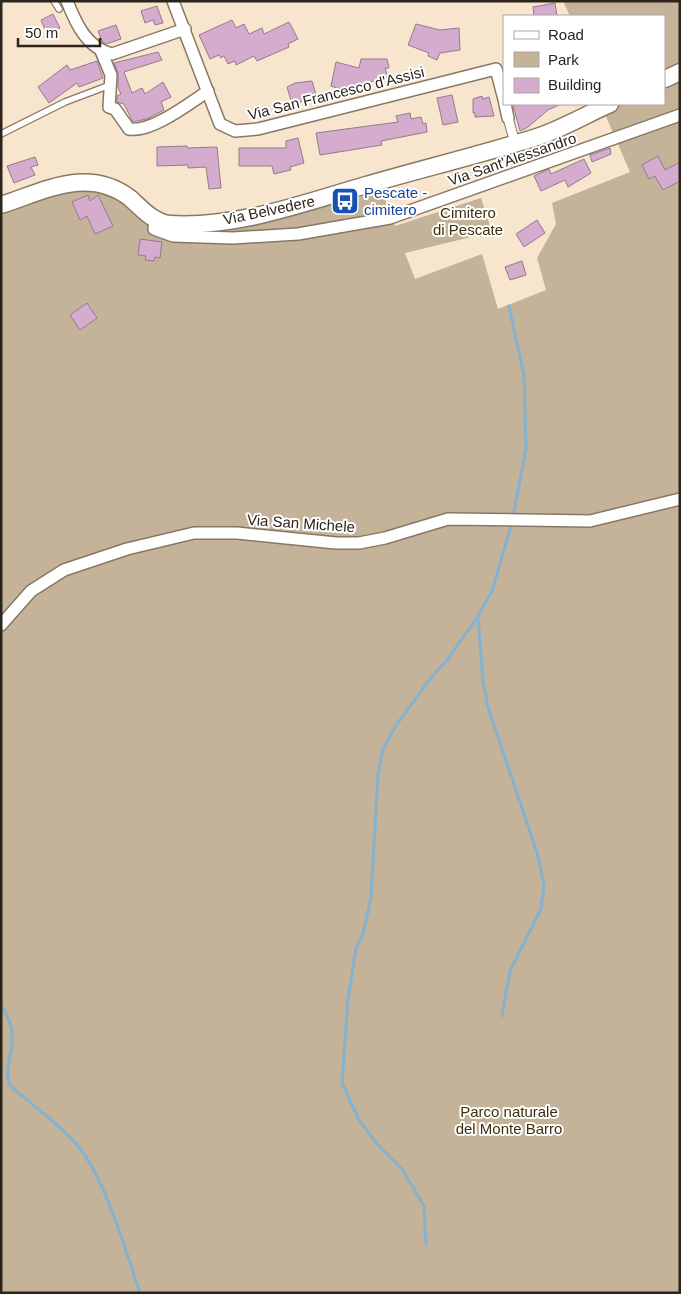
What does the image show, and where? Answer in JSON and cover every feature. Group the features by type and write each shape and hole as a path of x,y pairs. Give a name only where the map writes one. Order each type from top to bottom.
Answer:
{"main road":[{"path":"666,79 680,72"},
{"name":"Via Belvedere","path":"1,206 78,181 97,182 111,187 130,199 155,219 169,224 238,219 289,208 535,137 608,105"}],"street":[{"name":"Via San Francesco d'Assisi","path":"173,1 186,29 220,124 235,131 258,129 496,69 503,95"},
{"path":"63,5 72,14 89,43 101,51 112,54 186,29"},
{"path":"101,51 111,75 109,107 115,109 130,129 138,130 162,119 208,91"},
{"name":"Via San Francesco d'Assisi","path":"505,105 515,143"},
{"name":"Via Sant'Alessandro","path":"155,219 154,230 173,236 233,238 298,234 390,218 680,115"},
{"name":"Via San Michele","path":"1,625 31,591 64,570 127,549 194,533 237,533 336,543 359,543 385,538 448,519 590,520 680,499"}],"lane":[{"path":"54,1 63,5"},
{"path":"1,134 65,102 110,85"}],"green space":[{"path":"563,1 680,1 680,1293 1,1293 1,204 95,178 158,214 196,220 378,181 395,226 481,198 492,232 405,253 415,279 482,254 498,309 546,290 537,258 556,224 552,203 630,172 604,112 620,105 666,105 666,15 570,15"}],"building":[{"path":"555,3 557,15 534,15 533,7"},
{"path":"157,6 163,23 155,25 153,20 145,23 141,11"},
{"path":"53,14 60,28 47,34 41,20"},
{"path":"232,20 236,28 244,24 249,34 262,28 264,34 289,22 298,39 288,44 289,47 257,61 254,56 236,65 235,61 228,64 224,56 221,58 219,55 210,59 199,35"},
{"path":"416,24 440,30 459,28 460,50 440,53 437,60 428,56 429,53 408,45"},
{"path":"116,25 121,39 106,44 102,41 98,31"},
{"path":"158,52 162,60 124,72 132,93 142,88 145,94 163,82 171,97 161,102 164,110 146,119 133,122 124,104 117,102 117,96 121,94 118,87 118,73 114,63"},
{"path":"361,59 387,59 389,68 385,68 388,77 349,88 348,92 331,86 336,62 359,68"},
{"path":"97,61 103,78 79,87 77,83 49,103 38,87 67,65 70,70"},
{"path":"312,81 317,98 292,104 287,87 295,83"},
{"path":"452,95 458,122 443,125 437,98"},
{"path":"482,96 483,99 489,97 494,116 475,117 475,113 473,113 473,99"},
{"path":"513,105 559,105 548,110 528,127 520,131"},
{"path":"410,113 411,119 421,117 423,124 426,123 427,132 381,141 382,145 320,155 316,133 398,122 396,116"},
{"path":"298,138 304,163 290,167 291,170 274,174 272,166 239,166 239,148 286,148 286,141"},
{"path":"187,146 187,148 217,147 221,188 209,189 206,167 188,168 188,165 157,166 157,147"},
{"path":"610,148 611,154 592,162 590,155"},
{"path":"658,156 665,170 680,162 680,181 663,190 655,176 649,179 642,165"},
{"path":"35,157 38,165 31,167 35,175 14,183 7,166"},
{"path":"584,159 591,173 568,187 565,180 541,191 534,176 549,169 551,174"},
{"path":"88,195 90,201 98,195 113,226 95,234 87,216 80,220 72,202"},
{"path":"537,220 545,233 524,247 516,234"},
{"path":"140,239 162,242 160,258 155,257 154,261 145,260 146,256 138,255"},
{"path":"522,261 526,275 510,280 505,267"},
{"path":"87,303 97,318 80,330 70,315"}],"waterway":[{"path":"509,306 524,376 526,449 513,517"},
{"path":"426,1244 424,1206 402,1169 378,1145 359,1120 342,1083 348,999 356,949 363,934 371,897 378,775 383,749 397,724 430,679 448,659 478,616 492,591 512,523"},
{"path":"478,617 483,682 488,707 538,856 544,885 541,909 510,971 502,1016"},
{"path":"1,1006 12,1029 8,1069 10,1085 66,1133 88,1160 114,1216 140,1293"}],"place":[{"name":"Pescate - cimitero","path":"345,201"}],"park label":[{"name":"Cimitero di Pescate","path":"468,220"},
{"name":"Parco naturale del Monte Barro","path":"509,1120"}]}
